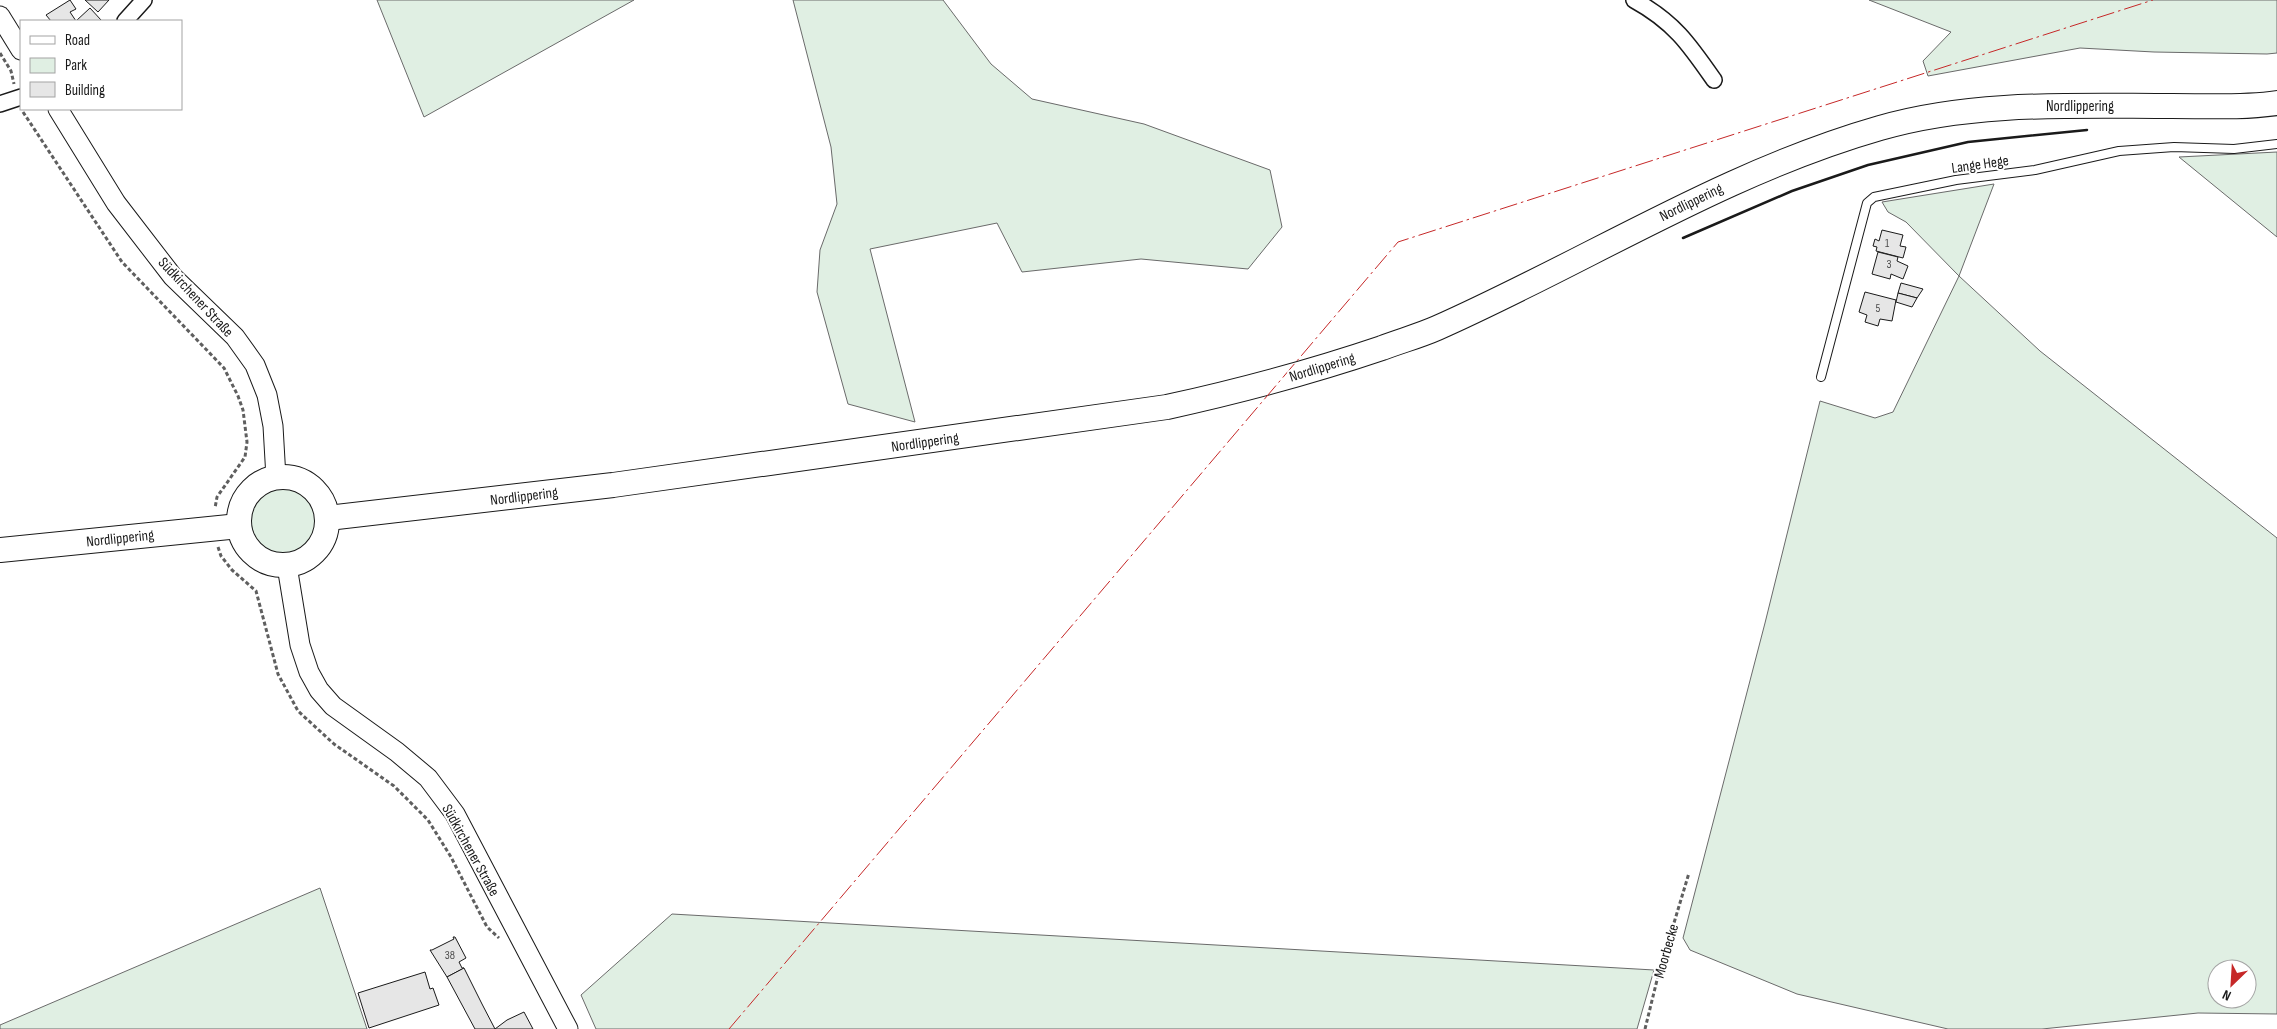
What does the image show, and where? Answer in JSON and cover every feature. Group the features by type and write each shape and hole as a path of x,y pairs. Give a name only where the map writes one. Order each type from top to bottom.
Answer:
{"main road":[{"name":"Nordlippering","path":"328,518 612,486 1167,407 1251,388 1328,366 1435,329 1746,176 1815,148 1884,126 1951,114 2028,106 2218,106 2277,103"},
{"path":"276,478 290,478 304,482 316,491 324,504 328,518 327,532 322,544 312,555 301,562 287,566 272,564 259,558 248,548 241,535 239,526 242,505 250,492 261,482 276,478"},
{"name":"Nordlippering","path":"0,550 239,526"}],"street":[{"path":"126,20 144,0"},
{"path":"1634,0 1656,12 1688,41 1714,80"},
{"path":"0,16 20,48"},
{"path":"0,104 19,98"},
{"name":"Südkirchener Straße","path":"59,110 116,203 173,277 235,337 255,365 267,395 273,426 276,478"},
{"name":"Südkirchener Straße","path":"287,566 300,645 309,672 318,690 332,706 398,752 428,778 455,814 568,1029"}],"lane":[{"name":"Lange Hege","path":"1821,377 1867,203 1874,197 1956,180 2035,170 2119,151 2174,147 2234,149 2277,144"}],"path":[{"path":"0,53 10,71 19,98"},
{"name":"Moorbecke","path":"1645,1029 1658,976 1689,873"}],"green space":[{"path":"377,0 634,0 424,117"},
{"path":"793,0 943,0 991,64 1032,99 1144,124 1270,170 1282,227 1248,269 1141,259 1022,272 997,223 870,249 915,422 848,404 817,292 820,250 837,204 831,147"},
{"path":"1869,0 2277,0 2277,53 2154,52 2080,48 1928,76 1923,61 1951,32"},
{"path":"2277,152 2277,237 2179,157"},
{"path":"1994,184 1959,276 1906,222 1888,212 1882,202"},
{"path":"1959,276 2040,351 2277,538 2277,1014 2198,1013 2042,1029 1948,1029 1797,994 1690,950 1683,938 1765,623 1820,401 1875,418 1893,412"},
{"path":"290,488 308,497 315,508 317,521 315,534 308,545 297,552 278,554 260,545 253,534 251,515 260,497 271,490"},
{"path":"320,888 367,1029 0,1029 0,1025"},
{"path":"672,914 1654,970 1637,1029 596,1029 581,995"}],"building":[{"path":"70,0 76,9 70,12 75,20 50,20 46,15"},
{"path":"85,0 109,0 98,12"},
{"path":"90,8 101,20 77,20"},
{"path":"1882,230 1903,235 1900,246 1906,247 1903,258 1876,251 1877,247 1873,246 1875,239 1879,241"},
{"path":"1878,252 1898,257 1897,261 1908,266 1903,279 1891,274 1890,279 1872,274"},
{"path":"1901,283 1923,289 1917,298 1898,293"},
{"path":"1865,292 1896,300 1892,321 1880,319 1878,326 1865,322 1867,315 1859,312"},
{"path":"1898,293 1917,298 1912,307 1896,302"},
{"path":"453,937 455,937 466,958 459,962 462,968 464,968 447,977 430,950 454,939"},
{"path":"464,968 495,1029 475,1029 447,977"},
{"path":"425,972 430,989 433,988 439,1005 369,1028 358,993"},
{"path":"524,1012 533,1029 495,1029 507,1020"}],"wall":[{"path":"1683,238 1792,191 1868,165 1968,142 2087,130"}],"power":[{"path":"729,1029 1398,242 2153,0"}]}
